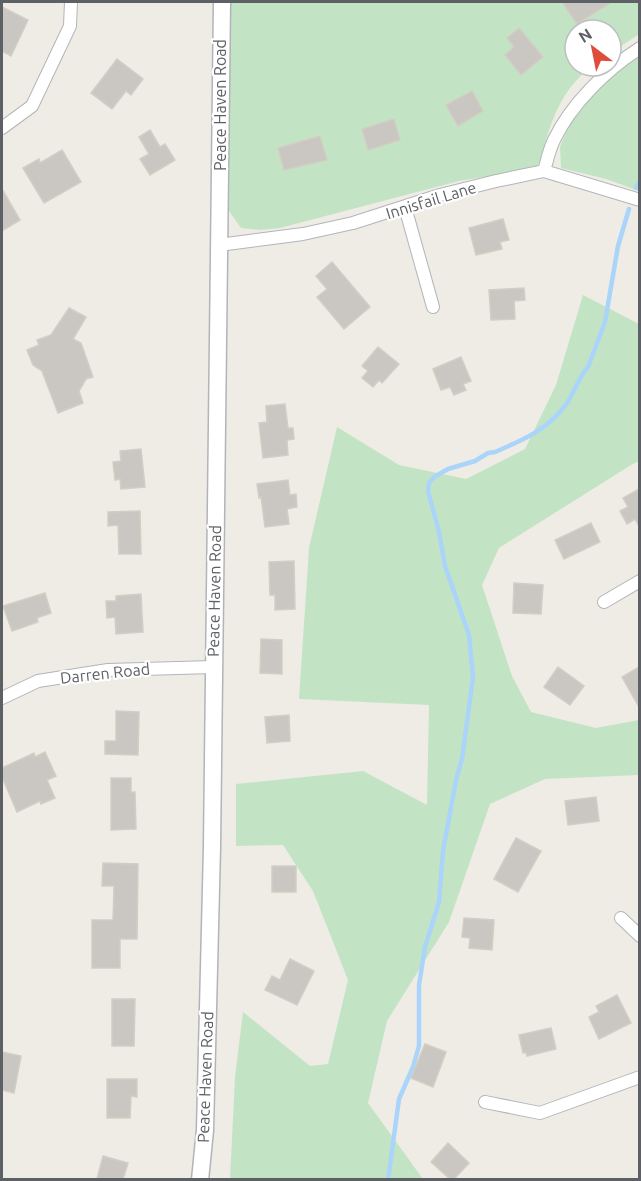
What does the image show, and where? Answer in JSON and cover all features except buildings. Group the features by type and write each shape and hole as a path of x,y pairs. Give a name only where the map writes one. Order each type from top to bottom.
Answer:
{"main road":[{"name":"Peace Haven Road","path":"200,1179 205,1119 212,847 222,2"}],"street":[{"path":"2,128 32,106 70,26 71,2"},
{"path":"544,171 554,140 582,97 619,62 639,48"},
{"name":"Innisfail Lane","path":"219,245 303,234 353,223 474,186 544,171 639,200"},
{"path":"405,207 433,307"},
{"path":"604,602 639,581"},
{"name":"Darren Road","path":"2,698 38,681 108,670 213,667"},
{"path":"621,918 639,936"},
{"path":"485,1102 540,1113 639,1077"}],"green space":[{"path":"230,2 639,2 639,34 623,45 623,18 563,18 563,78 578,78 554,117 542,157 536,168 459,181 280,228 261,230 241,228 229,211"},
{"path":"639,55 639,191 606,179 561,168 560,147 570,122 607,78 623,78 623,66"},
{"path":"583,295 639,324 639,461 499,548 482,585 512,676 531,712 596,728 639,720 639,775 545,779 490,804 449,922 387,1021 368,1103 423,1179 230,1179 235,1077 243,1012 310,1066 328,1064 348,980 313,891 283,845 236,846 236,784 363,771 427,805 429,705 299,699 309,548 337,427 399,465 466,479 525,449 556,385"}],"waterway":[{"path":"636,188 640,181"},
{"path":"388,1180 399,1099 413,1067 419,1046 419,985 425,947 439,902 443,851 462,759 473,677 469,635 445,566 428,491 429,483 434,477 448,469 475,461 535,433 552,420 567,403 588,367 605,322 618,246 629,209"}]}
